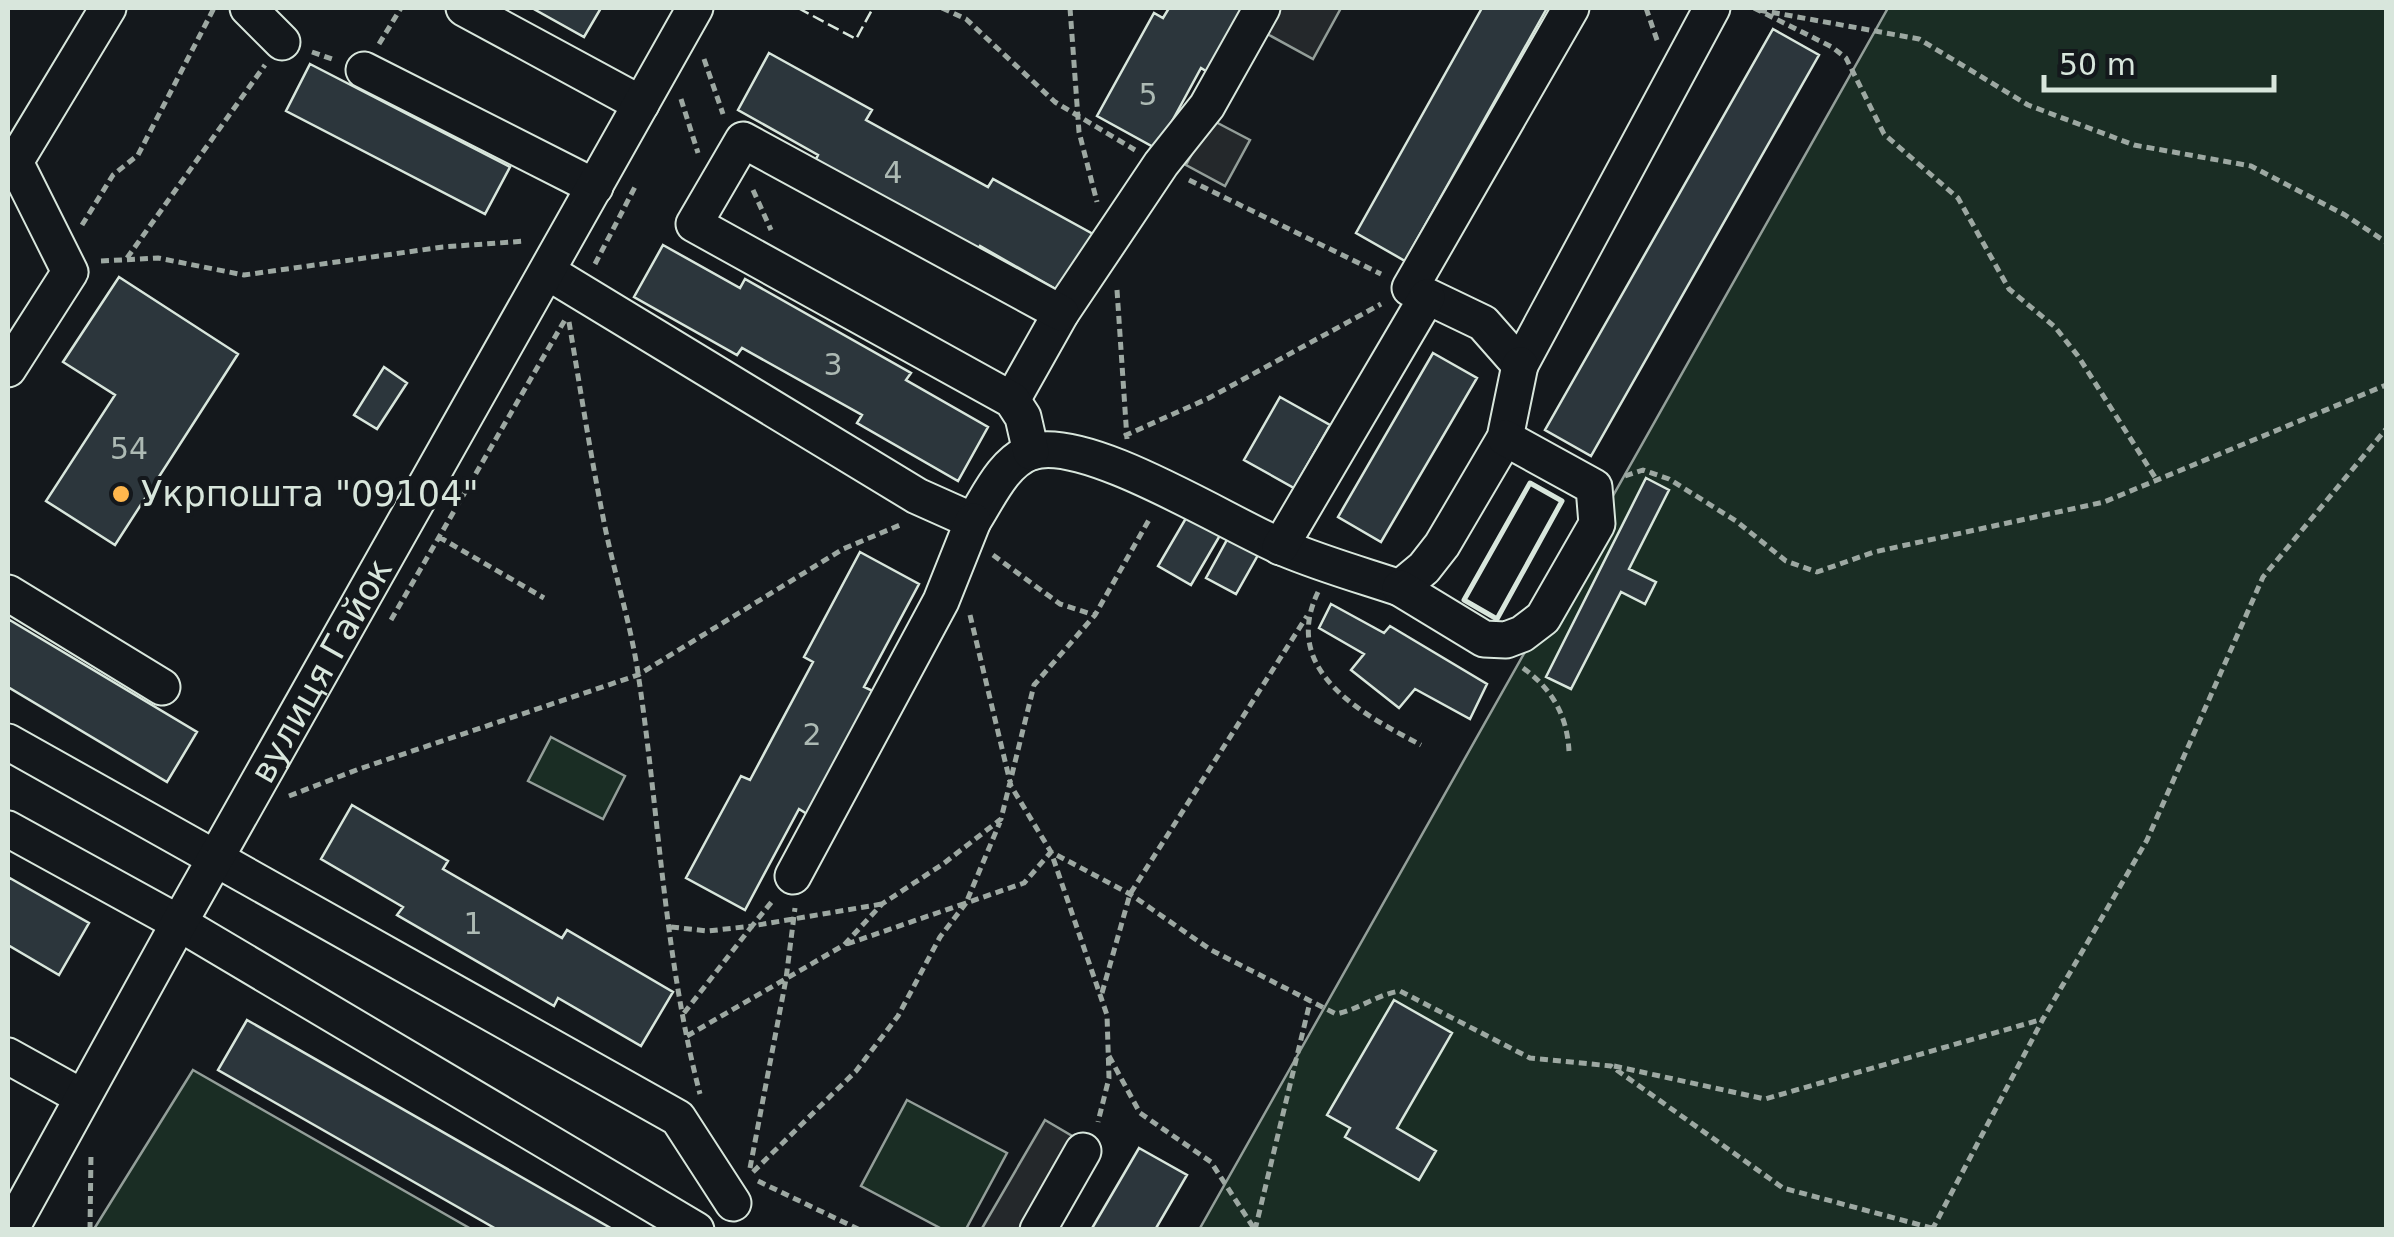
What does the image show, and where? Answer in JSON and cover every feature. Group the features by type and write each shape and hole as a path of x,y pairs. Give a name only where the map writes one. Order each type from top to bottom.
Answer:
{"street":[{"path":"8,369 66,264 16,162 108,8"},
{"path":"248,8 282,42"},
{"path":"464,8 641,104"},
{"name":"вулиця Гайок","path":"10,1230 695,8"},
{"path":"1012,400 1061,312 1161,164 1206,106 1262,8"},
{"path":"1280,547 1570,8"},
{"path":"1400,588 1424,568 1442,545 1505,438 1520,366 1712,8"},
{"path":"364,70 595,187"},
{"path":"1031,452 1023,417 1012,400 694,224 743,140 1061,312"},
{"path":"548,272 916,496 941,506 967,539"},
{"path":"1418,292 1483,323 1520,366"},
{"path":"793,876 967,539 1008,467 1031,452 1060,450 1082,454 1130,473 1280,547 1400,588 1484,639 1506,640 1544,618 1597,524 1594,487 1505,438"},
{"path":"8,593 162,686"},
{"path":"8,742 678,1118 740,1189"},
{"path":"8,829 179,923 696,1230"},
{"path":"8,1056 82,1097"},
{"path":"1038,1230 1083,1151"}],"path":[{"path":"66,264 113,175 138,154 214,8"},
{"path":"1070,8 1079,132 1116,278 1130,473"},
{"path":"1756,9 1919,39 2028,105 2134,146 2251,166 2345,214 2386,242"},
{"path":"1756,9 1846,58 1884,134 1958,198 2008,289 2055,327 2078,356 2158,482"},
{"path":"127,258 282,42"},
{"path":"680,99 712,194"},
{"path":"66,264 158,258 244,275 443,247 528,241"},
{"path":"1082,454 1209,398 1418,292"},
{"path":"568,314 604,521 638,675 656,843 687,1036 704,1110"},
{"path":"1594,487 1643,470 1669,478 1736,521 1786,560 1817,572 1874,552 2104,502 2386,385"},
{"path":"1611,1066 1782,1188 1935,1228 2043,1019 2147,840 2263,577 2386,429"},
{"path":"740,1189 856,1071 898,1016 940,937 966,903 1001,819 1034,685 1095,615 1166,491"},
{"path":"289,796 638,675 843,550 941,506"},
{"path":"439,537 544,598"},
{"path":"967,539 1060,604 1095,615"},
{"path":"967,539 1011,786 1051,852 1107,1016 1109,1078 1101,1115 1083,1151"},
{"path":"1101,996 1130,894 1306,616 1331,567"},
{"path":"1306,616 1307,642 1320,670 1355,708 1421,745"},
{"path":"1484,639 1550,692 1560,709 1569,751"},
{"path":"844,945 882,904 1001,819"},
{"path":"1051,852 1130,894 1211,950 1336,1014 1357,1010 1379,994 1400,990 1530,1058 1611,1066 1765,1099 2043,1019"},
{"path":"687,1036 844,945 1024,883 1051,852"},
{"path":"740,1189 796,920 793,876"},
{"path":"684,1013 793,876"},
{"path":"671,927 708,931 882,904"},
{"path":"1255,1230 1310,1002"},
{"path":"1108,1054 1140,1114 1211,1162 1255,1230"},
{"path":"90,1230 91,1139"},
{"path":"738,1160 740,1189"},
{"path":"740,1189 860,1230"}],"green space":[{"path":"1888,8 2386,8 2386,1229 1199,1230"},
{"path":"551,737 625,776 603,819 528,781"},
{"path":"193,1070 471,1229 94,1229"},
{"path":"907,1100 1007,1153 966,1229 942,1229 861,1186"}],"shaded area":[{"path":"1270,8 1341,8 1313,59 1258,29"},
{"path":"1210,119 1250,140 1225,186 1186,165"},
{"path":"1045,1120 1096,1150 1050,1229 981,1230"}],"building":[{"path":"532,8 601,8 584,37"},
{"path":"1169,8 1246,8 1209,73 1201,68 1157,149 1097,116 1154,13 1163,18"},
{"path":"1482,8 1547,8 1405,261 1356,233"},
{"path":"1773,29 1819,55 1591,456 1545,430"},
{"path":"769,53 872,110 866,120 988,187 993,179 1093,234 1061,292 980,246 975,254 813,165 818,155 738,110"},
{"path":"310,64 510,167 485,214 286,111"},
{"path":"663,245 740,288 745,279 911,373 906,380 988,427 958,481 857,423 862,415 742,348 737,355 634,297"},
{"path":"119,277 238,354 115,545 46,501 115,395 63,362"},
{"path":"1433,353 1477,378 1381,542 1338,517"},
{"path":"384,367 407,383 377,429 354,415"},
{"path":"1280,397 1330,425 1294,488 1244,460"},
{"path":"1646,478 1669,490 1629,569 1656,582 1645,604 1621,592 1571,689 1546,677"},
{"path":"1189,513 1222,532 1191,585 1158,566"},
{"path":"1228,538 1258,555 1236,594 1206,578"},
{"path":"860,552 919,584 864,687 873,691 807,814 799,809 745,910 686,878 741,776 750,780 813,662 804,657"},
{"path":"1331,604 1384,633 1390,626 1487,684 1470,719 1415,689 1399,708 1351,670 1364,654 1319,628"},
{"path":"8,619 197,732 167,782 8,687"},
{"path":"352,805 448,861 443,869 562,938 567,930 673,992 641,1046 558,998 554,1006 397,915 403,907 321,859"},
{"path":"8,877 89,923 59,975 8,945"},
{"path":"1394,1000 1452,1033 1397,1128 1436,1151 1419,1180 1345,1137 1350,1128 1327,1115"},
{"path":"247,1020 614,1230 498,1230 218,1070"},
{"path":"1139,1148 1187,1175 1155,1230 1091,1230"}],"fence":[{"path":"798,8 856,39 873,8"}],"wall":[{"path":"1530,483 1562,501 1497,619 1464,600 1530,483"}],"place":[{"name":"Укрпошта \"09104\"","path":"121,494"}]}
